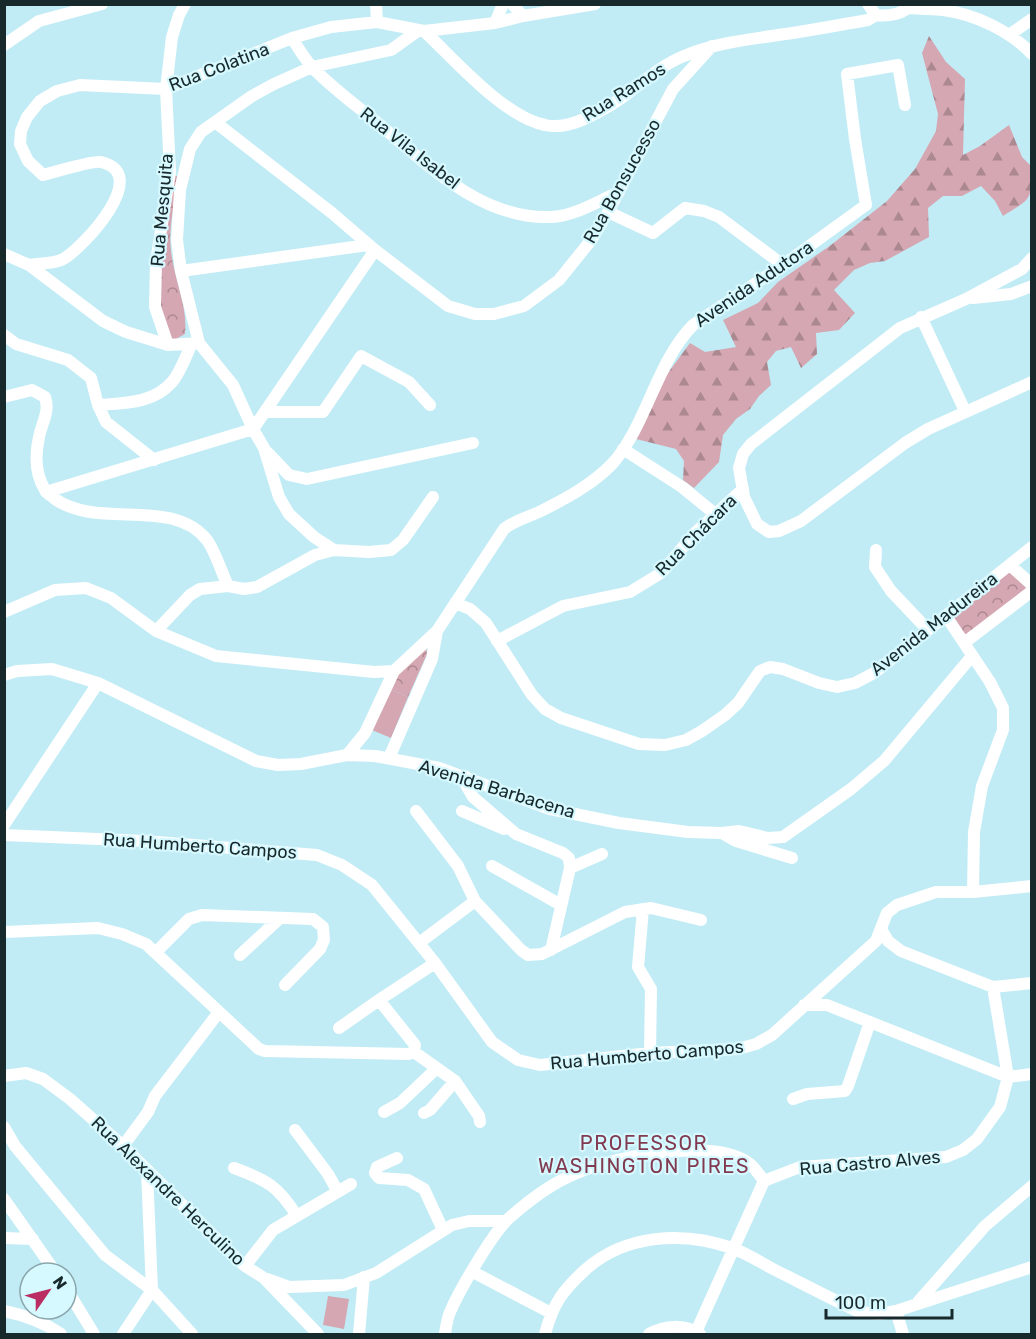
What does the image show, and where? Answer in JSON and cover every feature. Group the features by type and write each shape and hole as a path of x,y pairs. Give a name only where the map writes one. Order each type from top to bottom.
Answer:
{"street":[{"path":"4,45 62,4"},
{"path":"39,21 102,4"},
{"name":"Rua Mesquita","path":"168,345 155,307 156,262 170,171 166,89 172,37 179,15 186,4"},
{"path":"376,4 377,22"},
{"path":"495,23 503,4"},
{"path":"512,4 523,16"},
{"path":"473,443 307,479 289,475 264,448 233,385 195,344 177,240 180,190 190,149 201,132 215,122 274,84 312,67 391,50 422,30 495,23 595,4"},
{"path":"868,4 876,15"},
{"path":"712,46 868,20 876,15 899,13 911,6 945,10 966,16 1009,35 1032,54"},
{"path":"1009,35 1032,20"},
{"name":"Rua Colatina","path":"29,265 62,260 82,246 113,205 121,188 119,175 111,166 99,161 43,175 28,161 20,144 21,131 27,117 40,101 57,92 80,85 166,89 292,38 331,27 377,22 422,30"},
{"name":"Rua Ramos","path":"422,30 506,108 525,119 546,125 561,126 579,121 609,106 660,69 683,56 712,46"},
{"name":"Rua Vila Isabel","path":"292,38 312,67 433,170 459,188 486,202 514,213 552,217 572,213 620,192"},
{"name":"Rua Bonsucesso","path":"215,122 332,213 371,248 448,306 475,314 494,314 524,306 559,280 592,239 620,192 673,89 712,46"},
{"name":"Avenida Adutora","path":"394,670 437,631 504,529 584,488 611,464 623,449 664,367 693,325 783,265 866,205 847,74 898,65 905,105"},
{"path":"608,212 653,234 685,208 704,211 719,217 783,265"},
{"path":"181,270 371,248"},
{"path":"46,492 253,429 371,248"},
{"path":"4,254 29,265 103,321 126,332 168,345 195,344"},
{"path":"966,299 1022,269 1032,258"},
{"path":"966,299 1011,294 1032,286"},
{"name":"Rua Chácara","path":"497,641 563,606 630,592 662,573 695,533 742,489 739,468 743,454 751,444 900,328 966,299"},
{"path":"921,317 965,411"},
{"path":"4,335 16,344 68,360 91,378 98,405 106,422 154,460"},
{"path":"98,405 138,402 156,394 172,382 195,344"},
{"path":"265,412 323,412 361,356 410,382 430,405"},
{"path":"742,489 757,524 769,532 785,528 801,521 906,443 965,411 1032,382"},
{"path":"4,397 33,390 45,397 48,407 39,436 36,466 46,492 66,507 100,513 170,518 187,523 207,540 228,586"},
{"path":"264,448 279,497 288,514 314,537 334,550"},
{"path":"623,449 682,487 715,514"},
{"path":"156,631 190,595 200,589 228,586 244,589 257,587 315,555 334,550 369,552 391,550 403,540 433,497"},
{"name":"Avenida Madureira","path":"455,603 470,609 479,616 532,695 545,710 561,718 639,744 665,746 686,740 725,715 738,703 760,671 770,667 783,669 819,683 837,687 855,683 874,673 1032,547"},
{"path":"876,550 875,567 891,591 928,630"},
{"path":"1010,565 1032,585"},
{"path":"4,612 55,590 86,588 111,598 156,631 216,656 374,672 394,670"},
{"path":"964,643 1032,591"},
{"path":"946,616 990,682 1003,708 1003,730 982,786 974,832 973,892"},
{"path":"389,758 432,659 437,631"},
{"name":"Avenida Barbacena","path":"4,675 16,671 52,669 98,683 256,761 278,765 301,764 348,755 389,758 465,776 550,809 619,823 688,832 739,831 768,838 783,837 832,803 884,761 972,656"},
{"path":"348,755 364,733 394,670"},
{"path":"4,825 98,683"},
{"path":"465,776 465,783 473,797 516,834"},
{"path":"462,811 563,853 569,858 570,868 551,950"},
{"path":"416,812 458,866 475,901 520,950 528,955 542,954 625,912 651,908 701,920"},
{"path":"722,833 736,841 792,858"},
{"name":"Rua Humberto Campos","path":"4,835 144,841 317,855 342,865 372,885 435,963 492,1042 519,1060 540,1065 650,1053 693,1053 747,1047 772,1035 876,941 887,913 897,905 936,892 973,892 1032,886"},
{"path":"570,868 602,854"},
{"path":"492,866 561,905"},
{"path":"419,943 475,901"},
{"path":"643,909 638,967 651,989 650,1053"},
{"path":"156,952 189,919 202,915 313,919 323,927 324,940 320,949 285,985"},
{"path":"240,955 280,918"},
{"path":"4,932 98,928 122,934 146,944 259,1049 409,1054 414,1052"},
{"path":"881,929 888,941 901,951 993,987 1032,983"},
{"path":"339,1028 435,963"},
{"name":"Rua Castro Alves","path":"764,1181 800,1167 946,1157 963,1150 977,1138 999,1107 1008,1077 993,987"},
{"path":"379,1000 415,1045 414,1052"},
{"path":"804,1005 827,1005 1008,1077 1032,1074"},
{"path":"123,1146 148,1112 155,1096 219,1012"},
{"path":"793,1099 807,1094 845,1091 870,1022"},
{"path":"414,1052 455,1081 479,1116 480,1122"},
{"path":"384,1112 400,1103 437,1068"},
{"name":"Rua Alexandre Herculino","path":"4,1076 26,1073 43,1079 70,1099 123,1146 245,1266 264,1278 318,1335"},
{"path":"423,1113 430,1110 455,1081"},
{"path":"4,1127 15,1146 105,1255 152,1290 192,1335"},
{"path":"295,1130 338,1191"},
{"path":"445,1335 450,1313 472,1272 506,1221 525,1204 568,1176 594,1166 644,1154 690,1150 730,1154 750,1164 764,1181 698,1333 683,1328 669,1327 656,1330 649,1335"},
{"path":"397,1158 377,1167 375,1173 379,1178 408,1180 424,1189 443,1230"},
{"path":"234,1168 260,1177 284,1196 297,1216"},
{"path":"123,1335 152,1290 147,1171"},
{"path":"245,1266 273,1230 351,1184"},
{"path":"918,1303 984,1226 1032,1186"},
{"path":"4,1198 48,1261"},
{"path":"264,1278 289,1287 344,1285 376,1273 452,1225 469,1221 506,1221"},
{"path":"545,1335 551,1312 565,1289 593,1263 610,1252 626,1246 667,1237 686,1237 733,1248 859,1312 880,1314 896,1311 1032,1267"},
{"path":"4,1238 33,1239"},
{"path":"472,1272 551,1312"},
{"path":"359,1335 364,1277"},
{"path":"78,1308 94,1335"},
{"path":"4,1311 53,1328 61,1335"},
{"path":"896,1311 903,1335"}],"green space":[{"path":"929,36 946,62 965,79 963,155 1009,125 1022,157 1031,166 1031,186 1028,197 1003,216 995,201 981,186 962,196 943,196 928,208 929,237 885,261 870,263 854,270 834,290 855,313 839,330 816,333 817,354 801,368 791,347 776,351 767,362 771,385 723,435 719,462 694,488 683,480 684,461 676,449 636,439 665,377 690,343 705,352 736,347 723,320 758,303 778,282 831,245 887,201 915,169 936,131 938,114 922,53"},
{"path":"173,176 180,176 171,223 170,242 183,303 185,324 185,334 174,340 169,336 162,320 157,291"},
{"path":"1011,567 1031,587 965,640 949,617"},
{"path":"426,646 427,654 408,697 390,689 396,673"},
{"path":"390,689 408,697 391,738 372,730"},
{"path":"328,1296 349,1299 344,1329 323,1325"}],"district":[{"name":"PROFESSOR WASHINGTON PIRES","path":"644,1154"}]}
